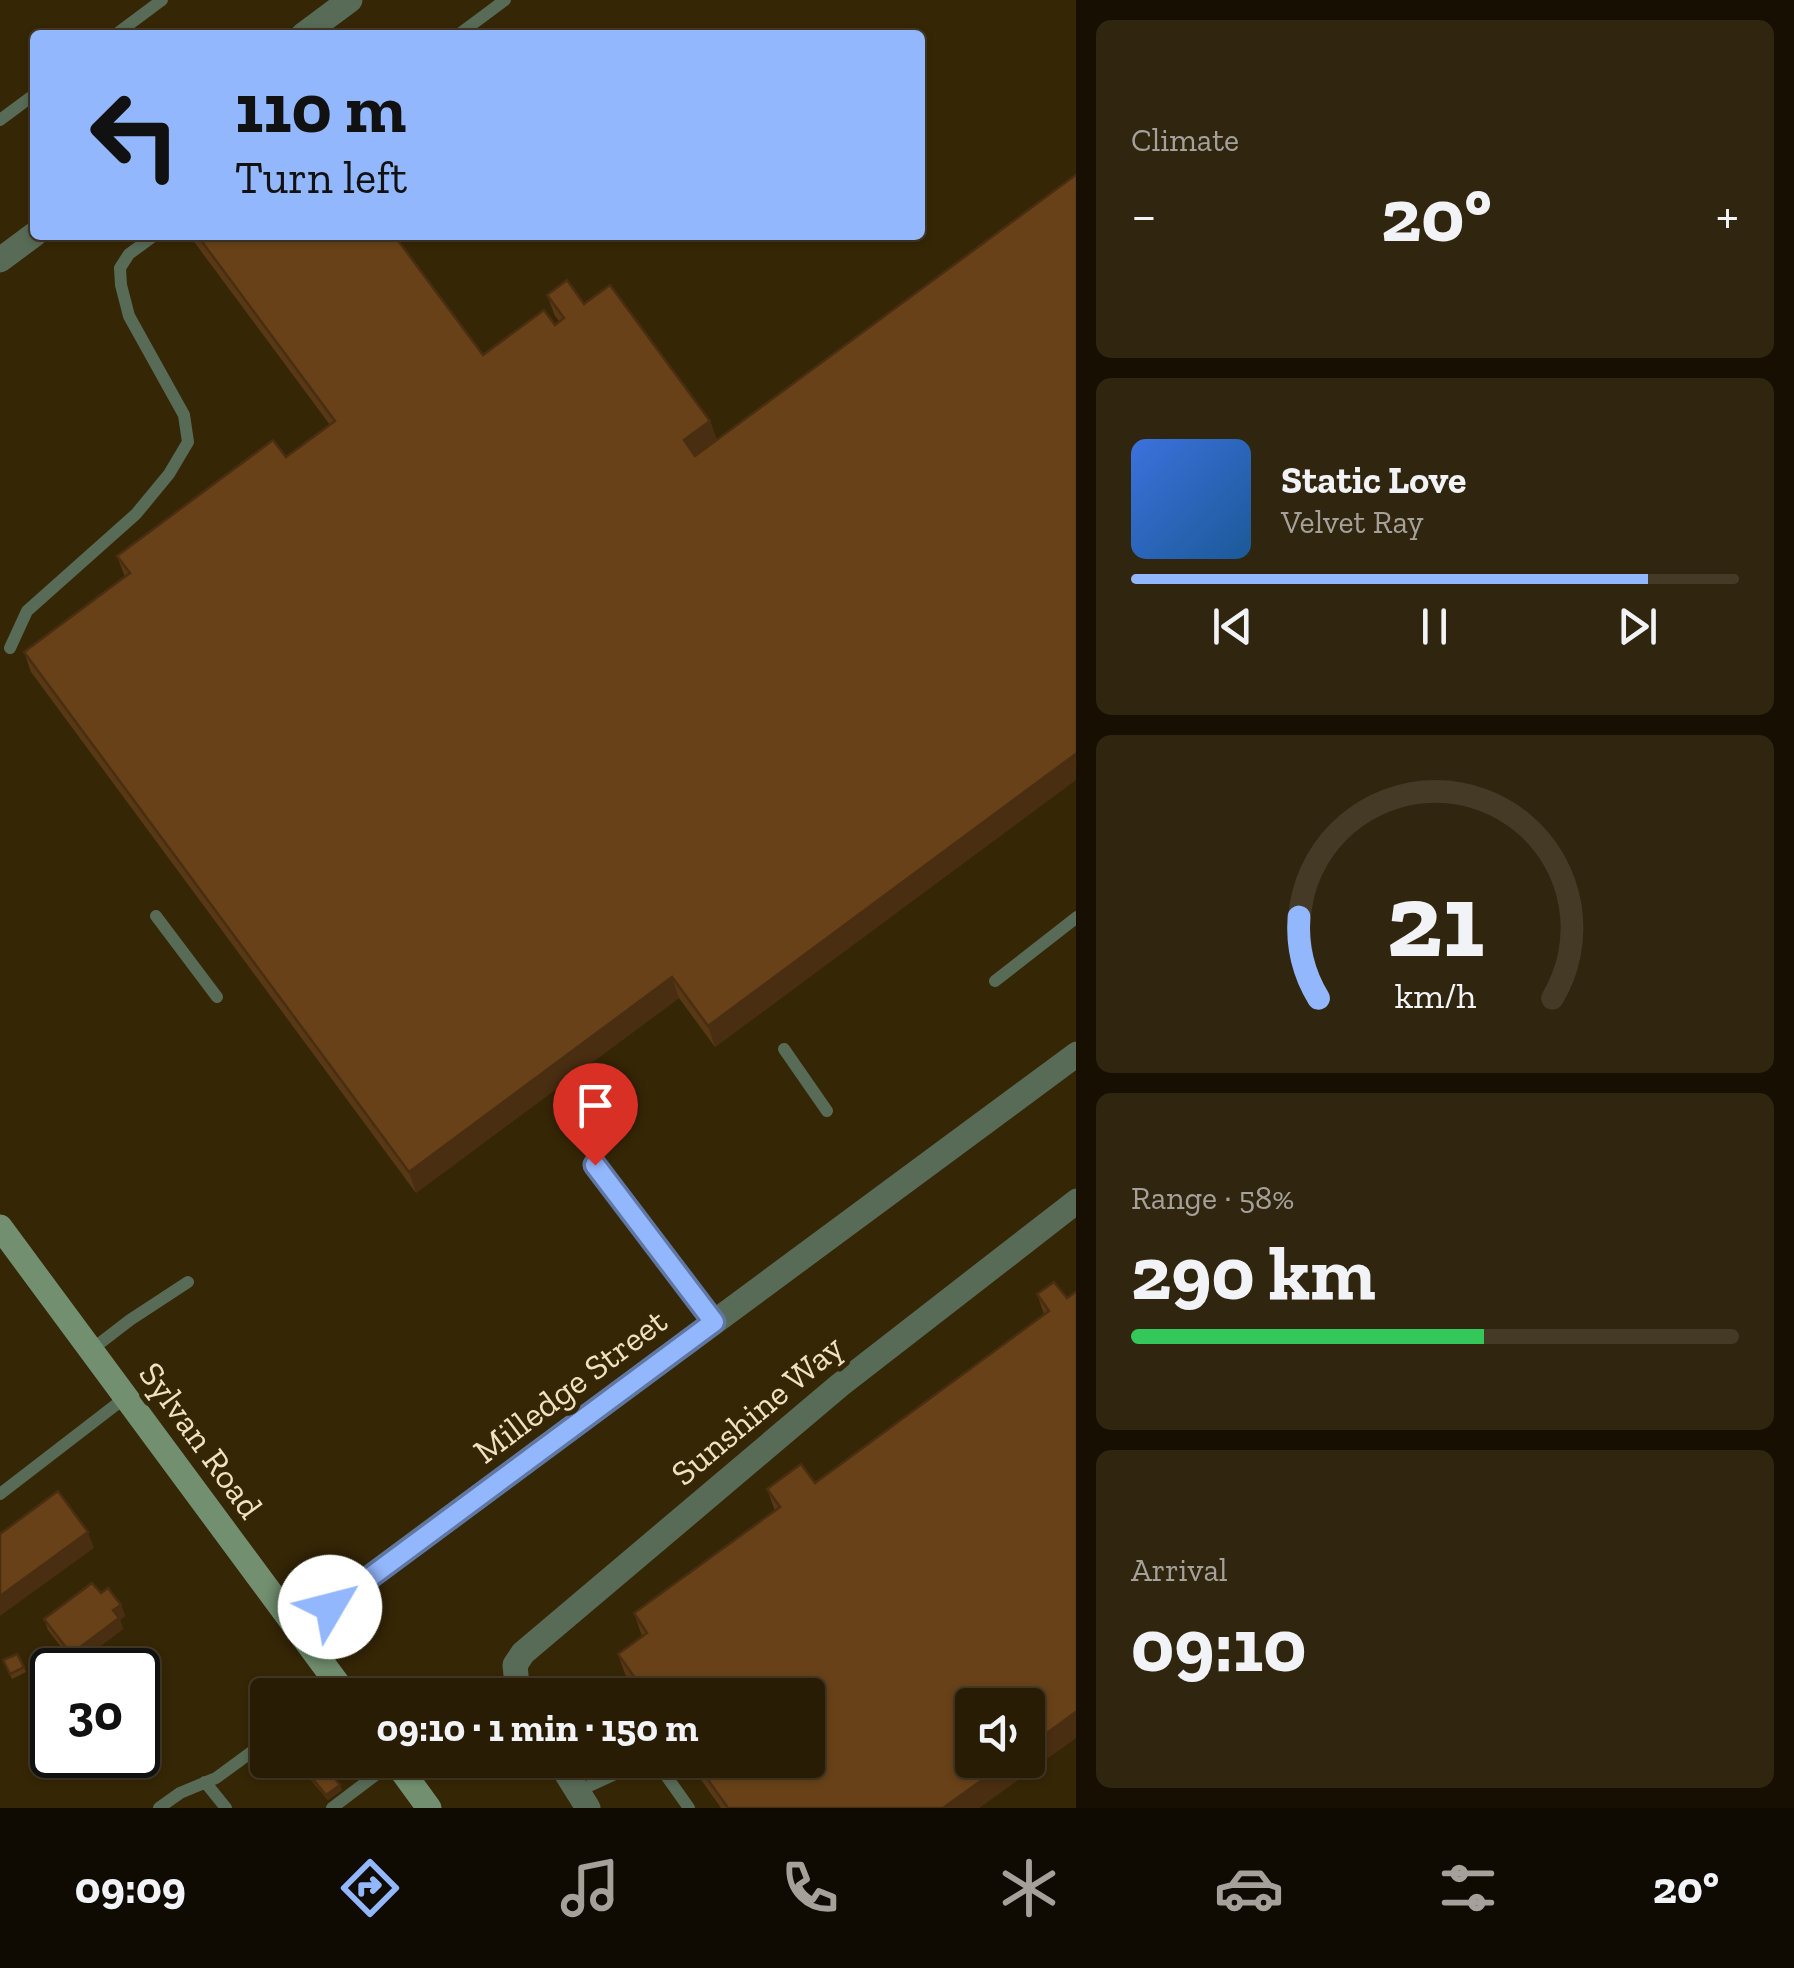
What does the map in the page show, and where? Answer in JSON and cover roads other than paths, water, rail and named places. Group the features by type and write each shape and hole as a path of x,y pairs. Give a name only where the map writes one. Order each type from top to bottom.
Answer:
{"main road":[{"name":"Sylvan Road","path":"0,1227 298,1630 329,1678"},
{"path":"407,1778 429,1808"}],"street":[{"path":"310,30 350,0"},
{"path":"0,260 30,238"},
{"name":"Milledge Street","path":"298,1630 1076,1054"},
{"name":"Sunshine Way","path":"516,1678 515,1665 523,1653 840,1385 1076,1201"}],"lane":[{"path":"122,30 162,0"},
{"path":"465,30 504,0"},
{"path":"0,120 30,98"},
{"path":"10,648 27,611 136,514 188,442 184,416 129,316 122,285 120,268 129,254 148,240"},
{"path":"156,916 217,997"},
{"path":"995,981 1076,918"},
{"path":"784,1049 827,1111"},
{"path":"595,1165 714,1322"},
{"path":"90,1350 188,1282"},
{"path":"0,1494 126,1398"},
{"path":"159,1808 180,1792 216,1778 250,1753"},
{"path":"332,1808 371,1778"},
{"path":"583,1799 617,1778"},
{"path":"667,1778 689,1808"},
{"path":"205,1782 226,1808"}]}
